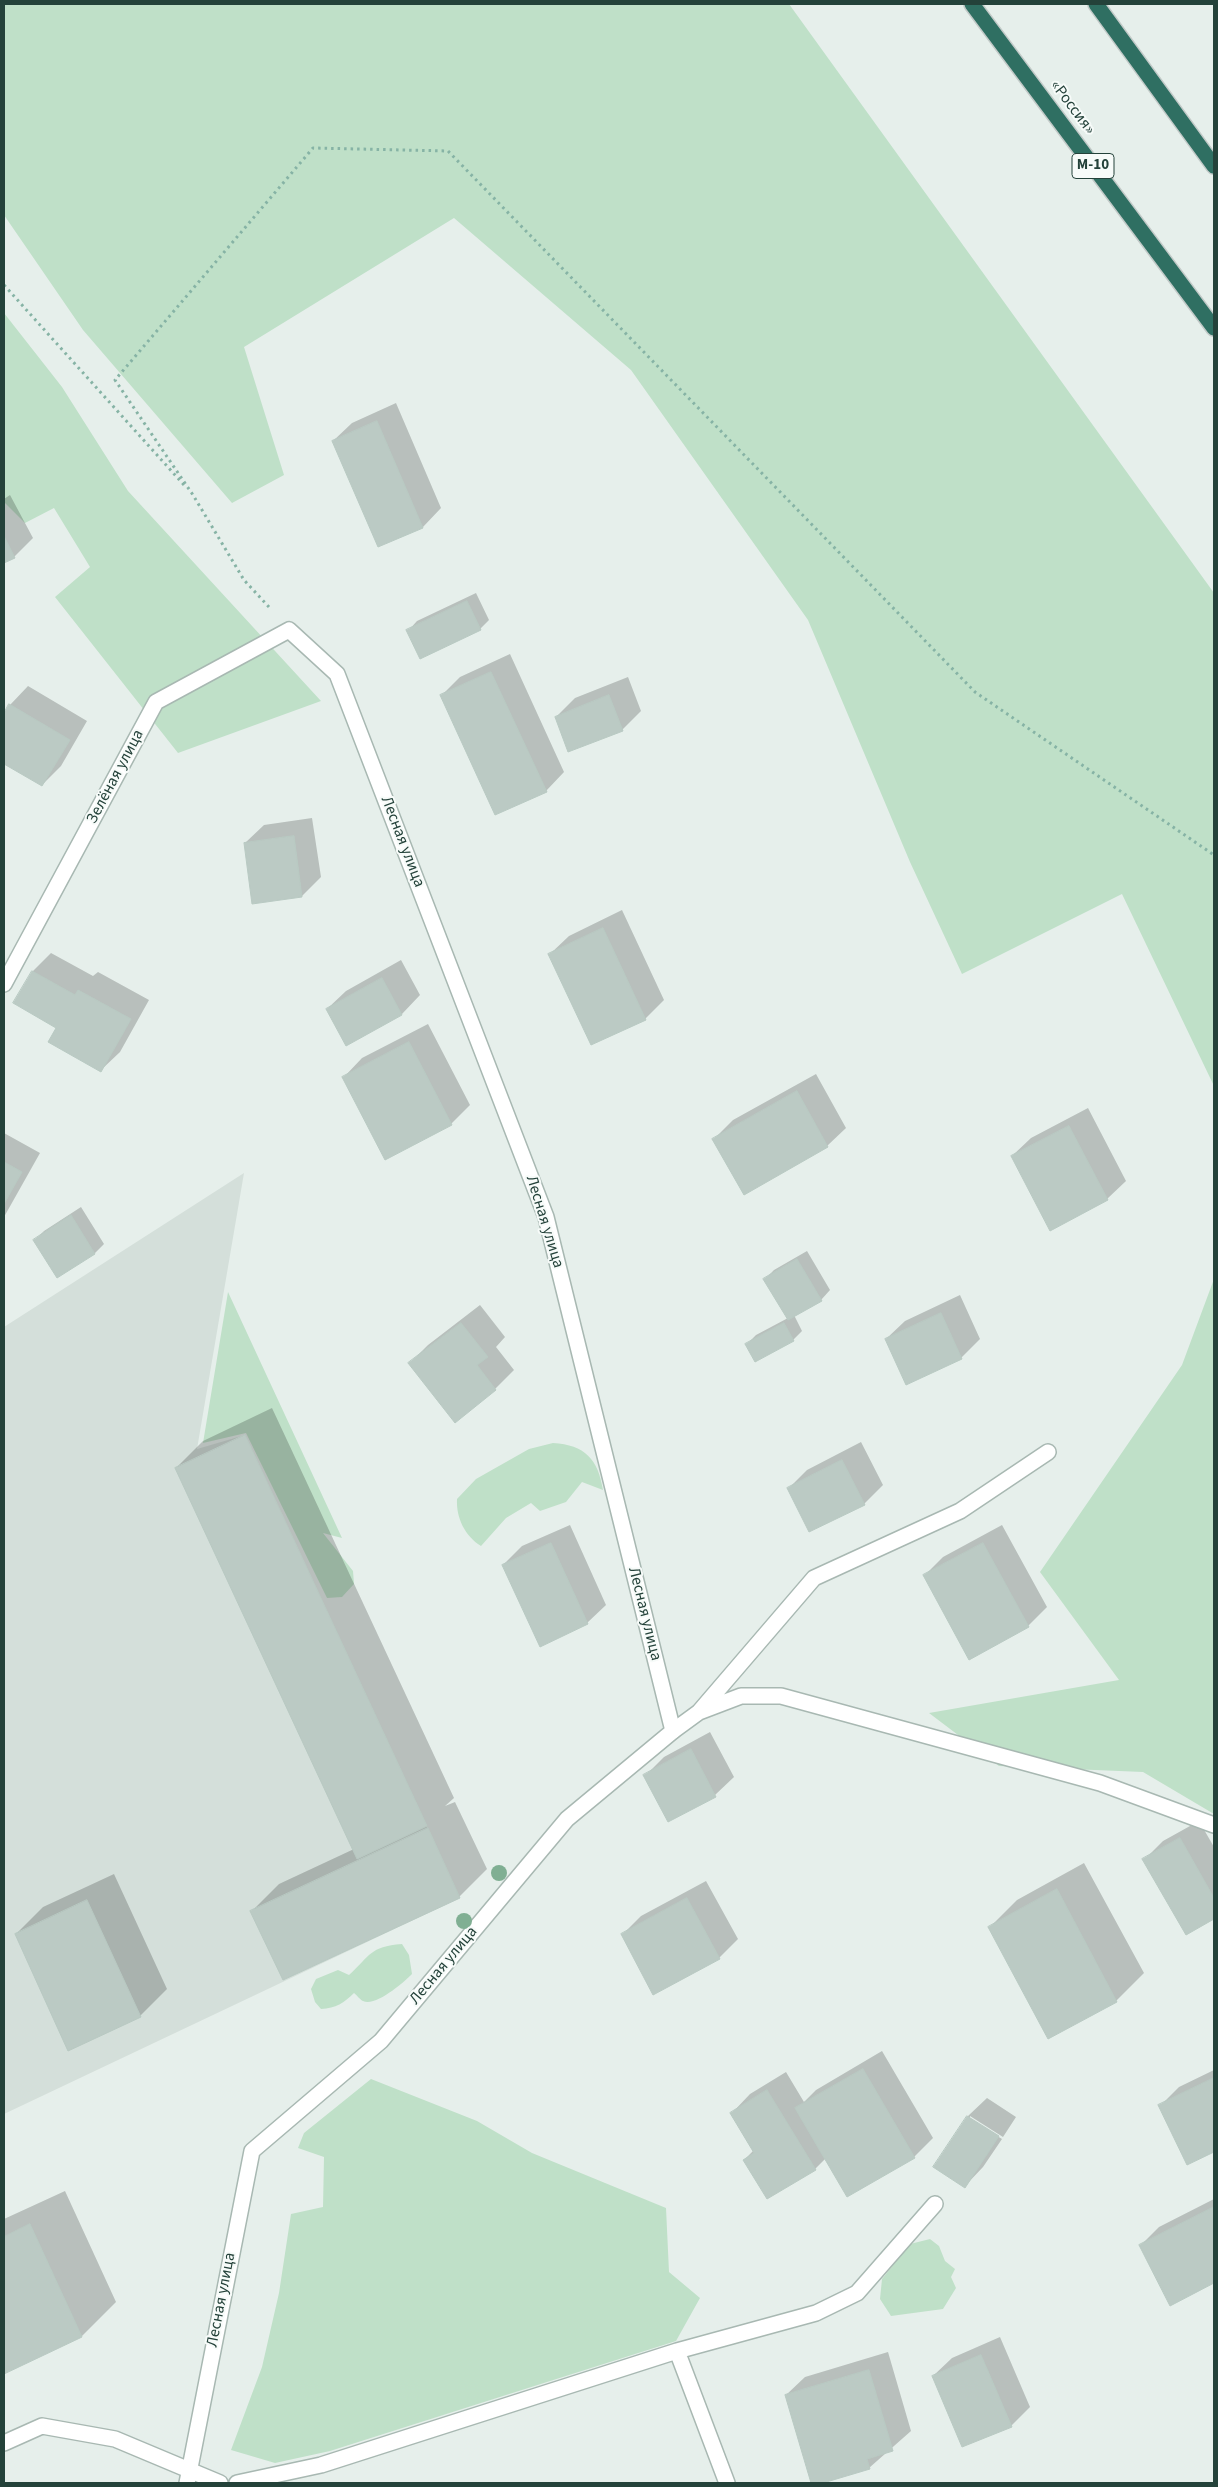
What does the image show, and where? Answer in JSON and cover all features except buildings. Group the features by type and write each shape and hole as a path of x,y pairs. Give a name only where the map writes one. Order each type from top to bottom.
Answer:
{"highway":[{"name":"«Россия»","path":"972,4 1214,328"},
{"path":"1096,4 1214,166"}],"street":[{"name":"Зелёная улица","path":"4,984 156,702 289,630"},
{"name":"Лесная улица","path":"188,2477 252,2151 381,2040 566,1819 673,1731 546,1217 337,674 289,630"},
{"path":"673,1731 699,1712 814,1578 960,1511 1048,1452"},
{"path":"699,1712 741,1696 782,1696 1100,1783 1214,1825"},
{"path":"237,2483 321,2465 677,2351 816,2313 857,2293 935,2204"},
{"path":"677,2351 727,2483"},
{"path":"4,2443 42,2426 115,2439 188,2477 220,2483"},
{"path":"278,2474 291,2483"}],"path":[{"path":"289,630 244,580 193,495 115,380 313,148 448,151 975,692 1214,855"},
{"path":"4,285 193,495"}],"shaded area":[{"path":"244,1173 197,1449 245,1435 460,1898 4,2114 4,1327"}],"green space":[{"path":"4,4 789,4 1214,593 1214,1086 1122,894 962,974 910,862 808,620 631,370 454,218 244,347 284,475 232,503 83,330 4,215"},
{"path":"4,313 62,387 128,491 321,701 178,753 55,597 90,567 54,508 25,523 4,502"},
{"path":"1214,1279 1214,1814 1143,1772 999,1766 929,1713 1119,1680 1040,1572 1182,1365"},
{"path":"228,1292 342,1538 323,1533 353,1571 354,1584 342,1597 327,1598 246,1433 203,1443"},
{"path":"553,1443 574,1447 588,1456 598,1470 603,1490 582,1482 566,1502 540,1511 531,1503 506,1518 481,1546 475,1542 466,1532 460,1520 457,1499 476,1479 529,1449"},
{"path":"402,1944 409,1955 412,1974 389,1993 369,2002 362,2000 354,1993 347,2000 339,2004 321,2009 315,2002 311,1989 316,1979 338,1970 349,1975 371,1953 383,1947"},
{"path":"371,2079 477,2121 532,2153 666,2208 669,2272 700,2298 676,2341 330,2451 275,2463 231,2450 262,2367 279,2293 291,2214 323,2207 324,2157 298,2148 304,2133"},
{"path":"930,2239 939,2246 945,2261 955,2269 951,2277 956,2288 943,2309 891,2316 880,2299 882,2279 910,2244"}]}
